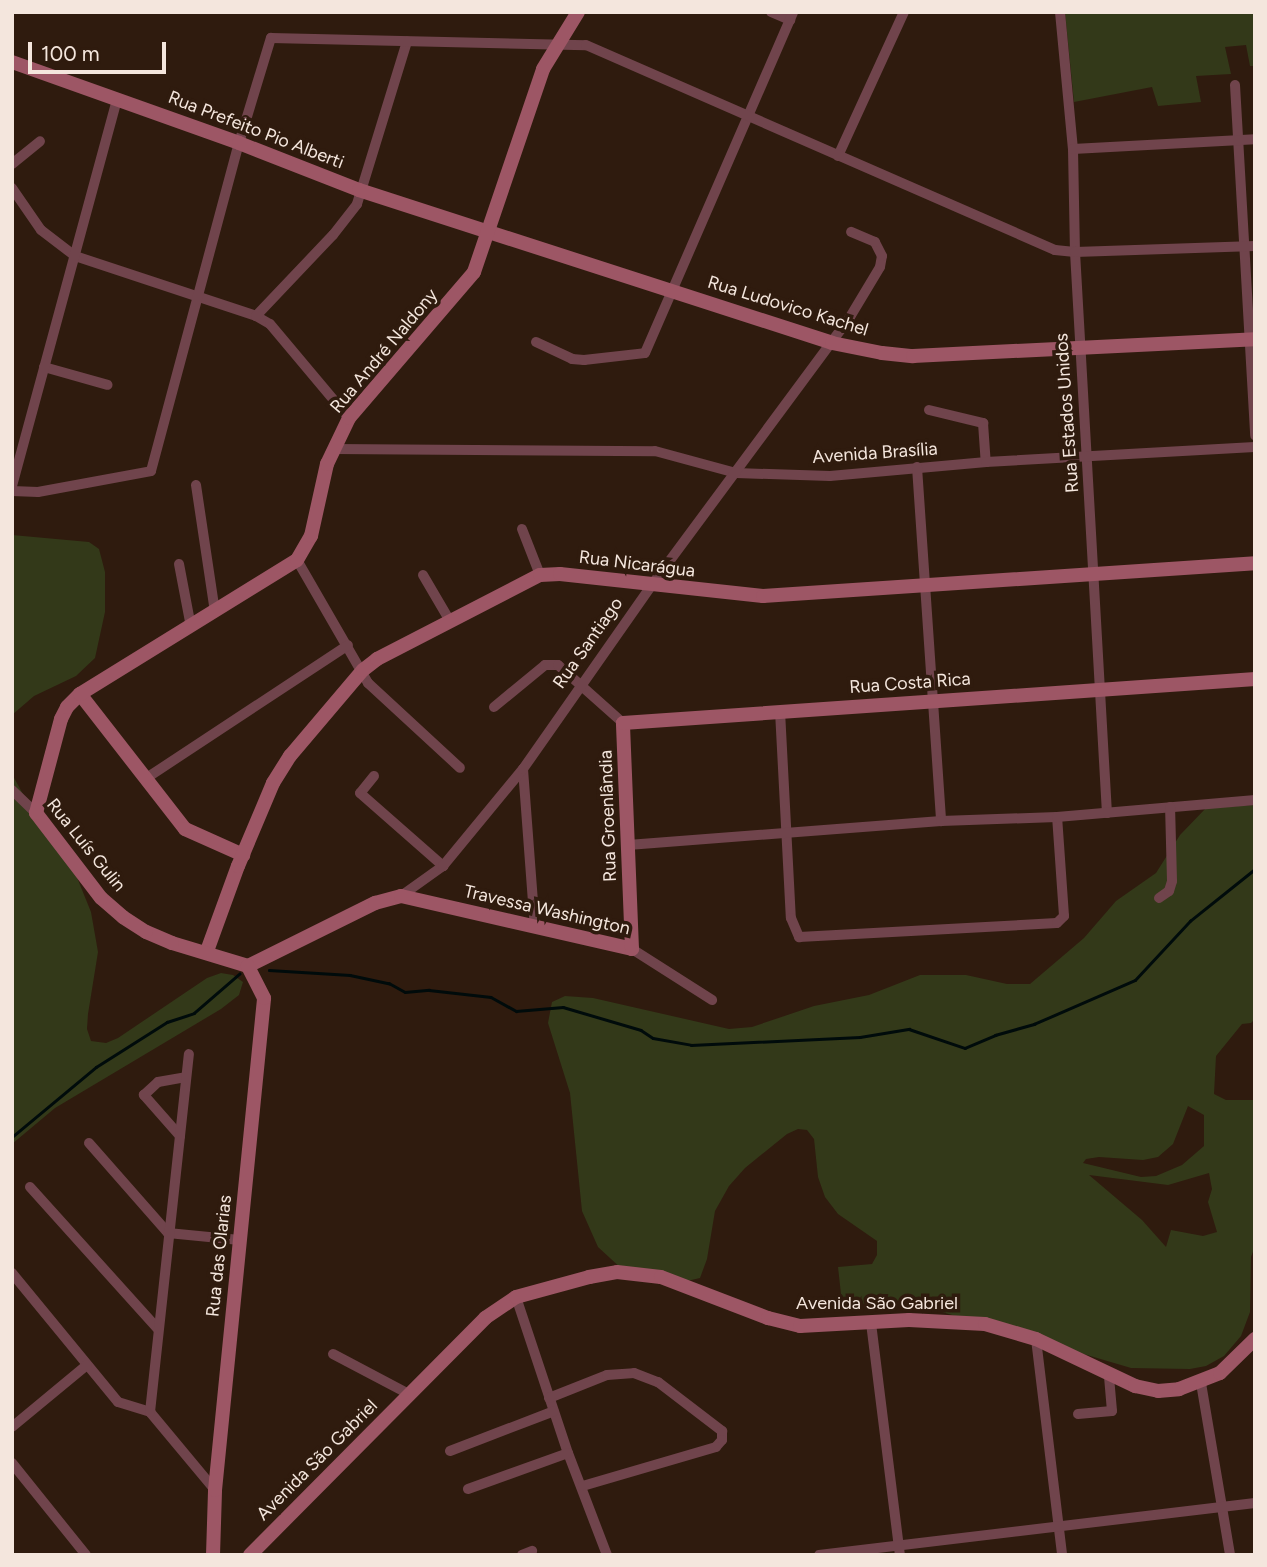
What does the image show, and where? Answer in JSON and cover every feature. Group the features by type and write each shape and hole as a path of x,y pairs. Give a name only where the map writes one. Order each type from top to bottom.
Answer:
{"main road":[{"name":"Rua André Naldony","path":"297,560 311,536 333,449 348,418 474,272 538,82 578,12"},
{"name":"Rua Prefeito Pio Alberti","path":"14,64 239,143 359,190 488,232"},
{"name":"Rua Ludovico Kachel","path":"488,232 832,343 881,353 913,356 1252,339"},
{"path":"36,813 61,719 67,707 80,694 297,560"},
{"name":"Rua Nicarágua","path":"207,951 273,783 290,756 363,670 377,659 540,575 560,574 763,596 1255,564"},
{"name":"Rua Costa Rica","path":"623,723 1099,692 1255,679"},
{"path":"80,694 185,829 243,855"},
{"name":"Rua Groenlândia","path":"623,723 632,949"},
{"name":"Rua Luís Gulin","path":"36,813 101,898 123,917 146,932 248,966"},
{"name":"Travessa Washington","path":"401,896 632,949"},
{"name":"Rua Santiago","path":"248,966 375,903 401,896"},
{"name":"Rua das Olarias","path":"213,1555 215,1490 264,998 248,966"},
{"name":"Avenida São Gabriel","path":"250,1555 485,1318 516,1297 589,1277 617,1272 642,1272 768,1318 800,1325 909,1320 985,1324 1036,1339 1135,1386 1158,1391 1179,1389 1201,1382 1234,1362 1255,1341"}],"street":[{"path":"536,342 572,359 645,353 670,290 749,118 791,16 771,12"},
{"path":"838,156 904,12"},
{"name":"Rua Estados Unidos","path":"1060,12 1073,149 1075,253 1107,813"},
{"path":"117,99 12,488 38,492 150,471 239,143 271,38 586,45 1055,250 1075,253 1249,246"},
{"path":"256,316 333,235 357,204 359,190 407,41"},
{"path":"1235,85 1237,140 1249,246 1255,435"},
{"path":"1073,149 1255,139"},
{"path":"12,164 40,141"},
{"path":"12,188 41,230 75,256 256,316 270,324 348,418"},
{"name":"Rua Santiago","path":"401,896 443,866 523,769 652,586 832,343 880,267 882,256 875,242 850,232"},
{"path":"44,367 108,385"},
{"path":"929,410 983,423 986,462"},
{"name":"Avenida Brasília","path":"333,449 655,451 736,473 830,476 986,462 1255,447"},
{"path":"917,467 941,821"},
{"path":"196,485 215,612"},
{"path":"522,529 540,575"},
{"path":"297,560 363,670 368,683 460,768"},
{"path":"178,564 191,627"},
{"path":"423,575 450,621"},
{"path":"145,779 348,645"},
{"path":"494,707 545,665 558,665 583,684 623,723"},
{"path":"780,711 791,918 799,937 1057,923 1064,916 1058,817"},
{"path":"523,769 535,927"},
{"path":"374,776 360,793 443,866"},
{"name":"Rua Luís Gulin","path":"12,790 36,813"},
{"path":"628,845 941,821 1058,817 1255,800"},
{"path":"1158,898 1169,891 1172,881 1170,807"},
{"name":"Travessa Washington","path":"632,949 712,1000"},
{"path":"150,1412 189,1054"},
{"path":"180,1136 144,1096 158,1082 186,1077"},
{"path":"89,1143 168,1233 240,1240"},
{"path":"30,1187 158,1329"},
{"path":"12,1273 118,1402 150,1412 215,1490"},
{"path":"516,1297 568,1453 583,1486 607,1555"},
{"path":"872,1323 899,1550"},
{"path":"1036,1339 1062,1555"},
{"path":"333,1354 409,1394"},
{"path":"12,1427 87,1365"},
{"path":"549,1398 607,1375 634,1373 658,1382 722,1431 722,1440 716,1447 583,1486"},
{"path":"1078,1414 1112,1411 1109,1373"},
{"path":"1201,1382 1224,1506 1230,1555"},
{"path":"450,1451 554,1411"},
{"path":"468,1489 568,1453"},
{"path":"12,1463 86,1555"},
{"path":"819,1555 899,1550 1059,1525 1255,1503"}],"green space":[{"path":"1065,12 1255,12 1255,66 1250,66 1246,45 1225,47 1231,74 1196,76 1201,102 1158,106 1152,87 1074,102"},
{"path":"12,535 89,542 99,549 105,572 105,612 95,658 76,676 34,696 12,715"},
{"path":"12,774 36,818 76,875 91,912 98,952 88,1014 87,1029 91,1041 106,1043 118,1038 207,978 221,973 233,975 243,982 239,995 221,1009 55,1108 12,1144"},
{"path":"1255,805 1255,1019 1251,1023 1242,1024 1216,1056 1214,1094 1226,1100 1255,1100 1255,1246 1251,1257 1250,1312 1241,1336 1224,1356 1206,1366 1190,1369 1131,1368 942,1312 925,1300 847,1305 841,1294 838,1267 872,1264 877,1255 877,1241 838,1214 825,1197 818,1177 814,1139 807,1130 798,1129 787,1134 745,1168 729,1186 715,1211 707,1259 700,1278 687,1281 623,1270 598,1247 582,1211 570,1093 548,1023 552,1002 565,996 593,998 729,1029 752,1027 814,1006 869,995 920,975 966,975 1007,984 1030,984 1084,938 1116,901 1156,873 1180,835 1206,808","holes":["1188,1106 1204,1115 1204,1146 1182,1165 1156,1176 1141,1177 1083,1163 1086,1159 1099,1157 1143,1160 1158,1157 1173,1144","1209,1173 1212,1189 1208,1202 1217,1232 1203,1236 1171,1230 1166,1247 1142,1220 1089,1175 1168,1185"]}],"waterway":[{"path":"269,970 350,975 389,983 405,992 429,990 491,997 516,1011 563,1007 641,1030 653,1038 691,1045 860,1037 909,1029 965,1048 995,1035 1034,1024 1135,980 1190,921 1255,869"},
{"path":"12,1137 96,1067 167,1022 194,1013 239,974"}]}
